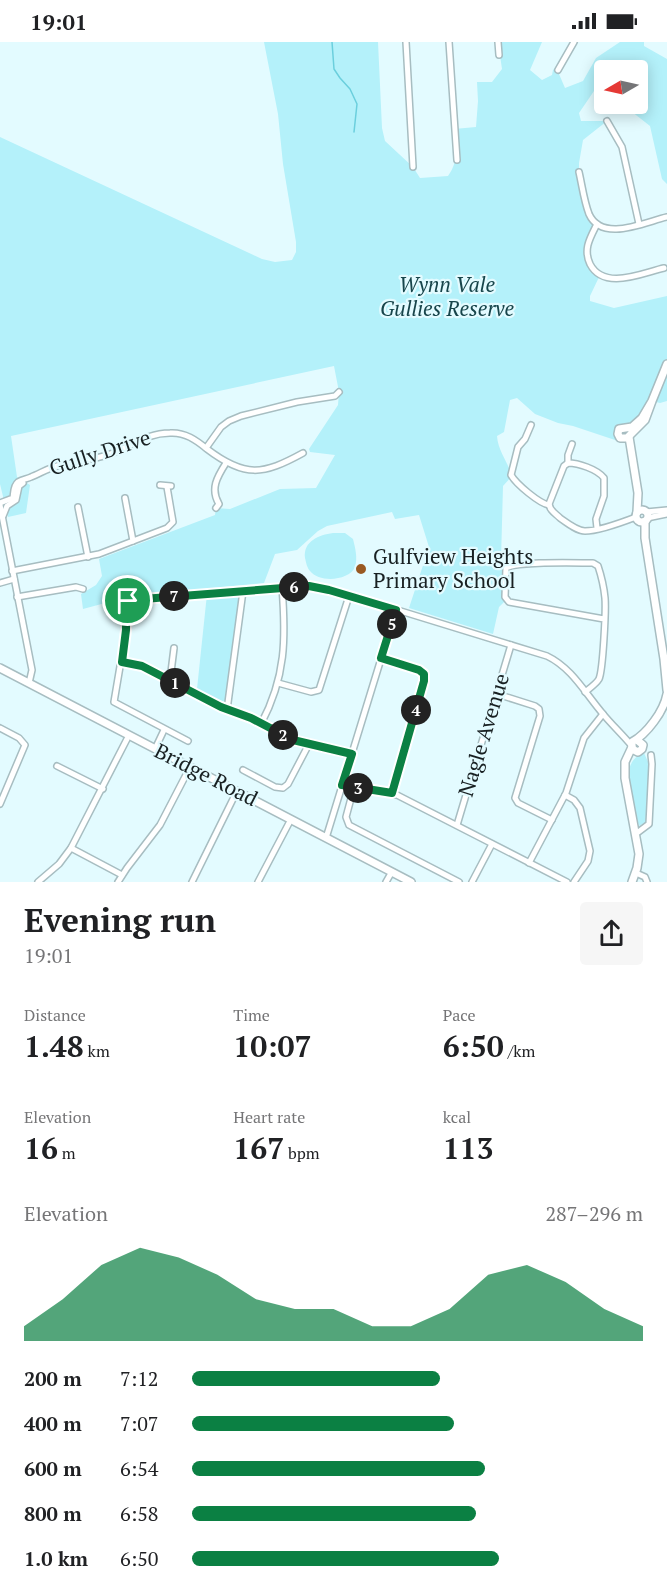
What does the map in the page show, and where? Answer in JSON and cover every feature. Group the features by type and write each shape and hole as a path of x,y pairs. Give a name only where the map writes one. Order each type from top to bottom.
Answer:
{"main road":[{"path":"632,882 639,854 637,832 625,781 626,759 664,704 667,678 628,434 645,420 667,364"},
{"name":"Bridge Road","path":"0,668 28,685 404,882"},
{"name":"Bridge Road","path":"0,673 28,685"},
{"path":"636,745 667,705"},
{"name":"Bridge Road","path":"129,737 189,769"},
{"name":"Bridge Road","path":"389,876 411,882"}],"street":[{"path":"406,42 413,167"},
{"path":"449,42 457,160"},
{"path":"498,42 499,55"},
{"path":"558,70 574,42"},
{"path":"607,121 622,147 639,224"},
{"path":"579,172 589,214 597,225 612,229 667,218"},
{"path":"597,225 586,250 592,267 600,275 608,279 616,279 664,268"},
{"path":"206,448 221,427 229,421 297,402 338,395"},
{"path":"531,424 525,439 518,447 512,476 542,503 549,505"},
{"name":"Gully Drive","path":"0,503 10,501 14,496 15,485 18,481 53,467 100,458 149,435 170,432 180,434 196,440 226,463 238,468 261,470 277,467 303,453"},
{"path":"572,444 568,463 562,471 549,505 552,511 580,530 586,531 641,516 667,512"},
{"path":"568,463 573,462 598,472 604,478 604,495 596,518 597,528"},
{"path":"216,508 219,504 214,492 214,484 226,463"},
{"name":"Gully Drive","path":"1,523 4,509 16,500 19,486 29,478"},
{"path":"12,571 88,557 172,525 169,486 160,485"},
{"path":"125,498 133,541"},
{"path":"0,503 1,523 32,670 28,685"},
{"path":"78,507 88,557"},
{"path":"585,692 600,677 604,619 605,598 597,564 510,566 506,568 505,597 509,602 604,619"},
{"path":"0,583 14,579"},
{"path":"17,597 76,587 83,589"},
{"path":"261,724 274,699 278,683 285,631 282,587"},
{"path":"188,741 114,702 126,630 126,604 130,600 141,598 282,587 318,587 557,661 571,674 603,714 636,745"},
{"path":"227,710 243,591"},
{"path":"278,683 311,692 319,690 349,596"},
{"path":"326,840 396,610"},
{"name":"Nagle Avenue","path":"457,825 511,645"},
{"path":"170,680 174,648"},
{"path":"381,658 419,670 425,677 392,793"},
{"path":"122,662 142,666 227,710 288,738 352,754"},
{"path":"497,694 539,709 540,716 516,798 518,803 552,820"},
{"path":"529,863 565,795 584,738 603,714"},
{"path":"0,728 19,738 25,745 0,804"},
{"path":"155,749 164,730"},
{"path":"38,882 72,848 129,737"},
{"path":"243,770 275,787 283,788 288,784 309,744"},
{"path":"637,832 649,825 651,755"},
{"path":"57,766 103,789"},
{"path":"118,882 160,825 189,769"},
{"path":"342,785 392,793 567,882"},
{"path":"354,787 346,817 350,825 459,882"},
{"path":"192,882 236,794"},
{"path":"565,795 574,800 580,808 590,851 588,861 574,882"},
{"path":"258,882 289,821"},
{"path":"472,882 492,844"},
{"path":"72,848 122,875"},
{"path":"636,873 645,877 647,882"}],"green space":[{"name":"Wynn Vale Gullies Reserve","path":"264,42 378,42 382,128 385,141 413,167 420,178 448,176 454,165 456,154 454,129 476,127 477,82 492,82 502,69 498,42 542,42 530,70 542,80 552,75 556,67 565,88 583,81 594,62 594,91 579,113 581,121 607,121 583,140 579,163 588,209 597,224 590,238 588,259 600,275 590,301 614,308 667,296 667,401 660,403 652,401 640,421 621,428 618,441 558,423 535,414 517,398 510,400 504,432 497,436 499,447 512,476 503,486 501,560 507,567 506,600 499,607 493,634 409,608 429,547 419,515 395,519 392,512 327,526 297,550 275,554 264,583 131,596 83,609 81,594 96,585 102,576 99,559 215,515 216,508 230,509 280,489 316,488 335,455 310,452 309,449 338,405 339,392 334,366 11,436 17,477 30,485 26,513 8,517 0,484 0,137 262,259 275,262 292,260 296,252 278,114"},
{"name":"Wynn Vale Gullies Reserve","path":"620,42 644,42 644,46 667,59 667,184 662,179 650,126 635,114 648,114 648,60 595,60"},
{"path":"333,533 345,533 353,539 356,564 352,572 347,575 327,579 314,575 309,570 305,552 313,540"},
{"path":"243,591 227,705 197,689 207,594"},
{"path":"644,753 649,764 646,822 639,826 628,775 635,758"}],"waterway":[{"path":"332,42 334,69 350,89 357,104 354,132"}],"place":[{"name":"Gulfview Heights Primary School","path":"361,569"}],"route":[{"path":"309,586 396,610 381,658 419,670 425,677 392,793 342,785 352,754 293,740 251,718 221,707 142,666 122,662 128,601 141,598 309,586"}]}
